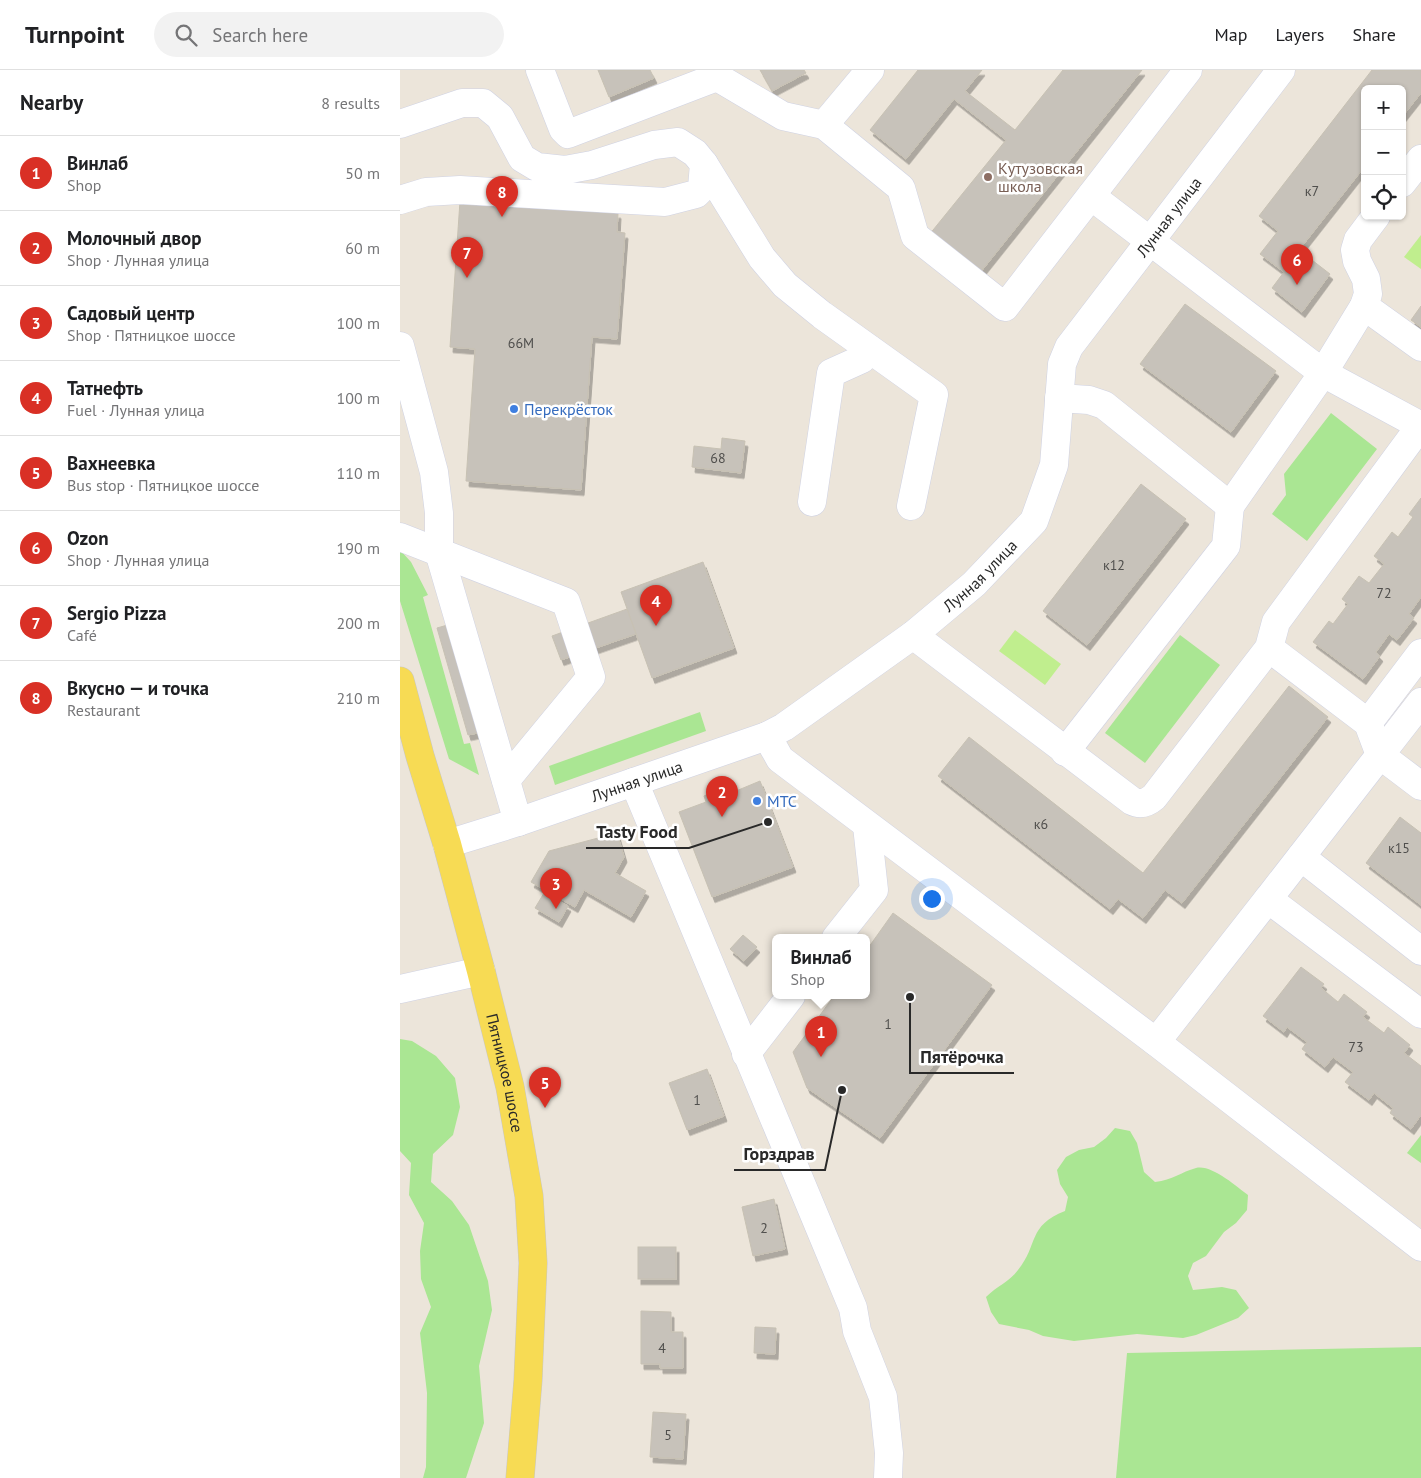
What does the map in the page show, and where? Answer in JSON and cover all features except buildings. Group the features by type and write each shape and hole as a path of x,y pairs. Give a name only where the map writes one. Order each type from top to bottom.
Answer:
{"main road":[{"name":"Пятницкое шоссе","path":"400,681 481,970 510,1087 529,1196 533,1263 528,1380 520,1478"}],"street":[{"path":"540,70 563,129 568,134 715,73 783,116 824,126 901,188 915,236 1005,307 1188,70"},
{"path":"824,126 870,70"},
{"name":"Лунная улица","path":"447,844 518,822 767,736 784,727 913,635 974,584 1034,521 1054,465 1062,364 1069,347 1281,70"},
{"path":"400,124 462,102 483,102 500,117 522,158 537,167 564,170 592,164 654,145 678,142 696,152 762,258 784,285 934,395 910,506"},
{"path":"1406,178 1421,159"},
{"path":"400,200 426,192 460,190 665,202 696,194 702,188 704,164"},
{"path":"913,635 1132,801 1138,804 1149,801 1154,798 1269,648 1276,622 1421,425 1323,373 1091,196"},
{"path":"1065,752 1226,546 1230,506 1323,373 1364,306 1368,294 1366,279 1357,261 1355,250 1358,240 1373,220"},
{"path":"1364,306 1421,347"},
{"path":"400,346 434,472 439,513 439,552 518,822"},
{"path":"812,502 831,372 862,359 869,348"},
{"path":"1060,398 1089,400 1104,405 1230,506"},
{"path":"400,537 566,602 591,677 506,780"},
{"path":"1269,648 1368,723 1380,755 1421,786"},
{"path":"1368,723 1421,653"},
{"path":"1156,1042 1421,702"},
{"path":"767,736 780,759 1156,1042 1421,1247"},
{"path":"634,782 853,1308 857,1331 883,1397 888,1453 888,1478"},
{"path":"839,934 874,890 867,826"},
{"path":"1301,857 1421,951"},
{"path":"1268,899 1421,1014"},
{"path":"400,989 481,970"},
{"path":"746,1054 789,999"}],"green space":[{"path":"1421,235 1421,269 1404,257"},
{"path":"1331,413 1377,449 1307,541 1272,514 1286,495 1284,474"},
{"path":"400,550 411,562 428,595 423,597 464,744 470,743 479,775 449,759 400,601"},
{"path":"1015,630 1061,664 1045,685 999,651"},
{"path":"1180,635 1220,665 1145,763 1105,733"},
{"path":"700,712 706,731 555,785 549,766"},
{"path":"400,1039 412,1041 436,1056 455,1078 460,1107 453,1135 433,1154 431,1182 452,1201 469,1225 488,1281 492,1310 479,1366 484,1423 466,1478 423,1478 426,1467 427,1393 420,1333 431,1307 421,1279 420,1251 424,1223 409,1195 411,1163 400,1151"},
{"path":"1115,1128 1130,1131 1137,1143 1144,1172 1155,1182 1167,1180 1196,1168 1202,1168 1216,1172 1248,1195 1247,1210 1236,1223 1224,1232 1206,1256 1193,1263 1188,1276 1193,1290 1222,1287 1236,1290 1249,1308 1238,1318 1196,1335 1183,1338 1137,1334 1074,1341 1043,1336 1029,1330 999,1324 991,1312 986,1297 1011,1278 1018,1270 1029,1252 1039,1229 1053,1217 1065,1211 1068,1197 1060,1184 1057,1170 1066,1157 1079,1150 1094,1147"},
{"path":"1421,1135 1421,1163 1407,1153"},
{"path":"1421,1347 1421,1478 1116,1478 1127,1353"}],"place":[{"name":"Кутузовская школа","path":"988,177"},
{"name":"Вкусно — и точка","path":"502,217"},
{"name":"Sergio Pizza","path":"467,278"},
{"name":"Ozon","path":"1297,285"},
{"name":"Перекрёсток","path":"514,409"},
{"name":"Татнефть","path":"656,626"},
{"name":"МТС","path":"757,801"},
{"name":"Молочный двор","path":"722,817"},
{"name":"Tasty Food","path":"768,822"},
{"name":"Садовый центр","path":"556,909"},
{"name":"Пятёрочка","path":"910,997"},
{"name":"Винлаб","path":"821,1057"},
{"name":"Горздрав","path":"842,1090"},
{"name":"Вахнеевка","path":"545,1108"}]}
